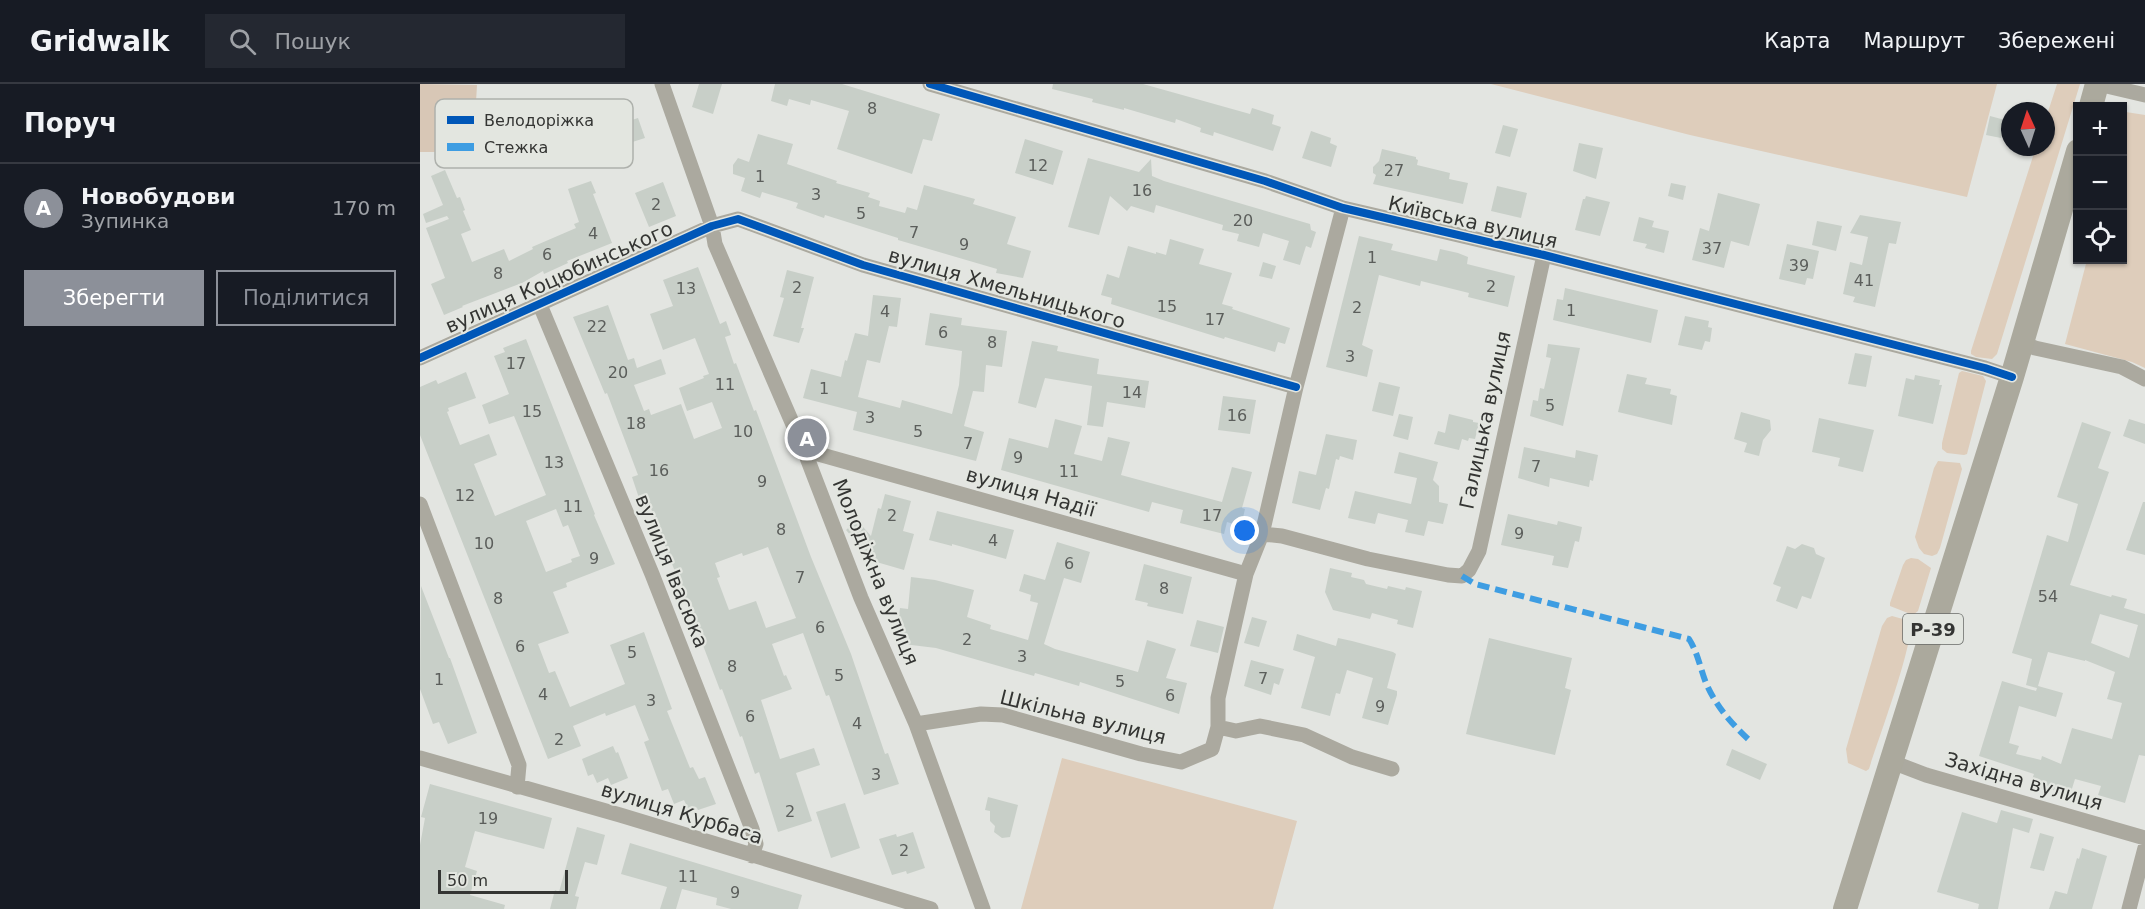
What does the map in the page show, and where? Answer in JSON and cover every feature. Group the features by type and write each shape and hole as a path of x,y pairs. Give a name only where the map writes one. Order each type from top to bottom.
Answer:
{"main road":[{"path":"2092,102 2098,84"},
{"name":"Р-39","path":"1845,909 2012,377 2077,156"}],"street":[{"name":"Молодіжна вулиця","path":"662,84 712,226 715,244 804,450 861,598 916,724 983,909"},
{"name":"Київська вулиця","path":"930,84 1265,181 1343,208 1544,255 1985,368 2012,377"},
{"path":"2098,84 2145,95"},
{"path":"1343,208 1296,387 1262,534 1246,574 1218,698 1218,727 1236,732 1260,726 1304,735 1352,757 1392,769"},
{"name":"вулиця Хмельницького","path":"712,226 738,219 863,265 1296,387"},
{"name":"вулиця Коцюбинського","path":"420,358 712,226"},
{"name":"Галицька вулиця","path":"1262,534 1282,536 1368,559 1448,575 1462,576 1469,570 1479,551 1544,255"},
{"name":"вулиця Івасюка","path":"540,305 652,574 752,829 756,844 752,856"},
{"path":"2021,346 2122,367 2145,380"},
{"name":"вулиця Надії","path":"804,450 1246,574"},
{"path":"420,504 519,765 517,787"},
{"name":"Шкільна вулиця","path":"916,724 981,714 1003,715 1141,754 1181,762 1212,749 1218,727"},
{"name":"вулиця Курбаса","path":"420,758 931,909"},
{"name":"Західна вулиця","path":"1892,762 1926,775 2145,838"},
{"path":"2129,909 2145,848"}],"shaded area":[{"path":"420,84 477,85 476,99 435,99 435,152 420,152"},
{"path":"1491,84 1997,84 1967,197 1690,135"},
{"path":"2057,84 2080,84 1997,354 1992,359 1976,357 1971,354 1971,351 2033,156 2055,156 2055,102 2051,102"},
{"path":"2127,112 2145,115 2145,368 2132,362 2065,344 2086,264 2127,264"},
{"path":"1962,371 1983,376 1986,381 1967,454 1964,455 1947,453 1942,449 1959,373"},
{"path":"1938,461 1960,463 1962,469 1940,548 1937,554 1932,556 1924,554 1915,537 1934,468"},
{"path":"1911,558 1918,559 1931,568 1918,611 1913,615 1890,606 1903,565"},
{"path":"1892,616 1910,621 1910,631 1895,692 1869,769 1866,771 1848,763 1846,749 1882,626 1887,618"},
{"path":"1062,758 1297,821 1273,909 1021,909"}],"building":[{"path":"699,84 722,84 713,114 692,107"},
{"path":"775,84 842,84 940,114 932,141 923,139 912,174 837,149 849,111 811,100 810,105 789,99 787,106 771,101"},
{"path":"1053,84 1143,84 1250,114 1252,108 1274,115 1272,124 1281,127 1273,151 1214,132 1213,136 1200,132 1201,128 1176,119 1175,123 1124,108 1124,110 1092,102 1093,99 1052,89"},
{"path":"1990,116 2001,119 2001,138 1986,135"},
{"path":"638,118 645,138 633,142 633,120"},
{"path":"1503,125 1518,129 1510,157 1495,153"},
{"path":"1311,131 1331,138 1330,143 1337,146 1331,167 1302,158"},
{"path":"758,134 793,144 787,164 870,193 868,197 880,201 879,206 905,213 907,207 917,210 924,185 975,199 973,204 1016,217 1007,244 1031,251 1023,278 996,273 997,269 898,240 898,238 825,215 824,218 796,208 798,203 762,192 760,198 741,191 745,178 733,174 733,165 738,158 749,162"},
{"path":"1025,139 1063,151 1053,185 1015,173"},
{"path":"1579,143 1603,148 1596,179 1573,171"},
{"path":"1382,149 1416,157 1417,165 1450,173 1449,179 1468,183 1463,204 1373,184 1376,175 1373,173 1373,167 1379,161"},
{"path":"1088,158 1139,172 1151,159 1152,176 1164,181 1310,224 1311,230 1316,232 1311,248 1306,246 1300,265 1283,260 1289,241 1263,233 1259,247 1237,241 1239,234 1222,230 1223,225 1156,205 1154,213 1131,206 1127,211 1110,196 1099,235 1068,227"},
{"path":"445,170 457,198 460,197 471,230 461,234 472,262 504,249 509,261 533,249 532,247 576,228 574,224 579,222 568,189 591,181 596,193 593,194 612,243 444,315 431,284 445,278 426,228 449,219 447,216 426,223 423,214 443,205 431,176"},
{"path":"663,182 676,216 649,227 635,193"},
{"path":"1671,183 1686,186 1683,200 1668,196"},
{"path":"1497,186 1527,193 1521,218 1491,211"},
{"path":"1718,193 1760,204 1749,246 1731,241 1724,268 1692,260 1700,228 1709,231"},
{"path":"1586,196 1610,202 1600,236 1575,230 1583,199"},
{"path":"1860,215 1901,222 1896,244 1889,243 1875,307 1853,302 1855,297 1843,294 1850,262 1862,265 1868,237 1850,233"},
{"path":"1639,217 1654,221 1652,227 1669,231 1664,253 1645,248 1647,244 1633,241"},
{"path":"1817,221 1842,226 1836,251 1812,245"},
{"path":"1359,236 1393,244 1391,250 1437,261 1440,249 1458,253 1468,257 1467,264 1515,276 1508,307 1468,297 1469,293 1421,281 1420,286 1379,275 1362,345 1373,350 1367,377 1326,367"},
{"path":"1170,239 1204,249 1199,264 1232,273 1222,304 1290,328 1285,344 1278,342 1275,352 1225,337 1224,339 1111,304 1112,298 1101,295 1107,274 1119,278 1128,246 1166,255"},
{"path":"1787,244 1819,251 1813,279 1807,278 1805,285 1779,279"},
{"path":"1263,262 1276,266 1272,279 1259,276"},
{"path":"698,267 720,324 726,321 731,335 725,337 734,364 736,363 754,411 756,410 811,557 851,654 885,754 888,753 899,784 864,795 829,695 826,696 803,633 772,644 784,676 786,675 792,689 761,700 780,759 814,748 820,765 796,773 812,821 778,832 759,772 755,774 742,736 740,737 722,689 720,690 647,498 645,496 639,498 632,477 638,475 607,393 605,394 573,317 608,305 628,360 634,358 637,368 661,359 666,374 634,385 644,411 649,409 651,415 681,404 694,439 722,428 712,402 687,411 679,388 709,374 695,338 663,350 650,314 673,306 663,280","holes":["768,547 796,618 766,628 756,601 729,610 717,578 720,577 715,563"]},
{"path":"787,270 814,277 799,343 773,336 784,298 780,297"},
{"path":"1565,288 1658,310 1651,343 1553,320 1557,299 1563,300"},
{"path":"873,295 901,298 897,327 889,326 880,363 867,360 858,397 900,408 902,400 952,414 959,385 962,351 925,345 930,313 962,318 961,325 1007,331 1002,367 986,365 984,392 973,391 964,426 984,432 976,461 853,430 857,412 803,398 811,369 841,377 855,333 868,336"},
{"path":"1685,316 1709,321 1708,327 1712,328 1710,342 1705,341 1702,350 1678,345"},
{"path":"526,339 615,564 566,583 567,587 553,592 569,633 538,644 549,673 555,671 570,707 625,684 610,645 644,632 672,709 667,711 690,768 693,767 699,779 705,777 716,804 689,811 684,800 674,804 668,789 662,791 644,742 649,740 635,705 606,716 605,713 573,726 581,746 548,759 420,435 420,387 436,380 438,384 466,372 476,398 448,408 447,412 460,445 489,434 497,455 474,464 495,516 546,495 514,416 489,424 482,405 509,394 494,356 505,352 503,348","holes":["556,509 563,527 568,525 580,556 571,559 572,562 546,572 526,521"]},
{"path":"1032,341 1058,346 1057,351 1099,359 1097,374 1149,381 1145,408 1107,402 1103,427 1087,425 1092,386 1045,378 1036,408 1018,403"},
{"path":"1548,344 1580,348 1563,426 1530,416 1533,400 1538,401 1540,388 1544,389 1551,358 1546,357"},
{"path":"1855,353 1872,356 1866,387 1848,384"},
{"path":"1627,374 1647,378 1645,384 1671,389 1670,394 1677,396 1672,425 1618,412"},
{"path":"1915,375 1940,380 1939,385 1942,385 1933,424 1898,416 1906,378 1914,380"},
{"path":"1379,382 1400,387 1393,416 1372,411"},
{"path":"1223,396 1256,400 1250,434 1218,430"},
{"path":"1741,412 1770,420 1771,430 1763,440 1759,456 1744,452 1747,443 1734,439"},
{"path":"1399,414 1413,417 1408,440 1393,436"},
{"path":"1449,414 1479,423 1475,439 1469,438 1468,441 1462,439 1459,450 1434,444 1438,431 1445,433"},
{"path":"1819,418 1874,430 1863,472 1838,466 1840,458 1812,452"},
{"path":"1055,419 1082,426 1074,454 1102,461 1108,437 1130,442 1121,475 1169,488 1222,502 1232,467 1252,472 1242,508 1245,509 1241,526 1227,522 1224,534 1180,523 1183,510 1152,502 1149,512 1001,470 1009,438 1048,448"},
{"path":"2129,419 2145,424 2145,444 2123,436"},
{"path":"2082,422 2111,432 2098,468 2109,472 2070,585 2111,597 2112,595 2127,599 2124,608 2145,614 2145,756 2139,755 2125,803 2098,795 2101,786 2075,779 2070,795 2046,788 2045,790 2030,785 2034,774 1979,756 2002,681 2036,691 2037,688 2026,685 2032,659 2012,653 2047,535 2068,542 2078,504 2057,497","holes":["2100,614 2138,625 2129,658 2091,643","2048,652 2085,660 2115,672 2107,699 2122,703 2112,739 2072,728 2061,764 2042,756 2041,760 2016,754 2019,746 2009,743 2019,706 2056,717 2063,693 2038,686"]},
{"path":"1326,434 1357,440 1353,460 1340,456 1339,460 1336,459 1329,489 1326,488 1320,510 1292,503 1299,471 1316,475"},
{"path":"1524,447 1575,458 1576,450 1598,455 1593,481 1590,480 1589,487 1550,478 1549,487 1518,478"},
{"path":"1399,452 1438,462 1433,480 1439,486 1439,502 1448,504 1443,524 1428,521 1424,536 1405,532 1408,520 1378,513 1375,524 1348,518 1355,491 1411,504 1417,478 1394,473"},
{"path":"885,494 911,501 903,531 914,534 904,570 873,561 846,530 857,520 871,536 878,508 881,509"},
{"path":"2143,502 2145,502 2145,555 2126,550"},
{"path":"937,511 1014,530 1006,559 929,540"},
{"path":"1508,514 1557,525 1558,521 1582,527 1579,542 1575,541 1568,568 1552,565 1554,556 1501,545"},
{"path":"1057,542 1090,552 1081,583 1064,578 1044,644 1138,672 1147,640 1176,649 1166,678 1187,683 1179,714 1080,682 1079,686 1035,673 1034,676 936,648 895,643 900,608 908,609 911,577 935,580 974,590 967,617 991,625 990,629 1028,640 1038,603 1030,601 1031,595 1019,591 1024,574 1045,580"},
{"path":"1802,544 1814,548 1816,554 1825,558 1811,599 1802,596 1797,609 1776,601 1781,587 1773,584 1787,546 1795,549"},
{"path":"1144,564 1192,577 1183,614 1147,606 1148,603 1135,600"},
{"path":"1330,568 1352,573 1351,577 1364,580 1366,584 1387,589 1388,586 1405,590 1406,587 1422,591 1413,628 1397,624 1398,620 1372,613 1370,619 1333,610 1325,592"},
{"path":"421,586 477,733 448,744 439,722 433,724 420,689"},
{"path":"1252,617 1267,621 1259,647 1244,643"},
{"path":"1197,620 1224,627 1218,653 1190,646"},
{"path":"1297,634 1336,646 1338,638 1396,654 1387,688 1397,691 1397,695 1388,725 1362,718 1373,678 1347,670 1340,694 1336,693 1330,716 1301,708 1315,657 1293,650"},
{"path":"1489,638 1572,658 1565,688 1571,690 1555,755 1466,734"},
{"path":"1251,660 1284,669 1279,685 1274,683 1271,695 1244,686"},
{"path":"613,746 616,753 618,752 628,778 611,785 608,778 597,783 593,774 588,776 582,759"},
{"path":"1732,749 1767,764 1760,780 1726,765"},
{"path":"430,784 552,818 544,849 475,831 465,867 477,871 470,895 505,905 504,909 420,909 420,845 425,818 421,817"},
{"path":"988,797 1018,805 1010,837 1002,838 994,832 995,826 990,821 990,811 985,810"},
{"path":"845,803 860,848 831,858 816,812"},
{"path":"2001,810 2033,819 2029,833 2013,828 1998,909 1978,909 1979,904 1937,892 1962,812 1997,823"},
{"path":"577,827 605,835 597,865 585,862 575,896 579,897 576,909 550,909 555,890 559,892"},
{"path":"913,832 925,868 907,874 906,871 892,875 879,839"},
{"path":"2040,833 2054,837 2044,871 2030,868"},
{"path":"630,843 802,895 798,909 731,909 716,905 717,898 682,889 676,909 660,909 667,887 621,874"},
{"path":"2082,848 2107,856 2092,909 2049,909 2055,891 2067,894"}],"marked path":[{"path":"1462,576 1475,584 1689,639 1714,699 1748,739"}],"cycle path":[{"path":"930,84 1265,181 1343,208 1544,255 1985,368 2012,377"},
{"path":"420,358 712,226 738,219 863,265 1296,387"}],"place":[{"name":"Новобудови","path":"807,438"}]}
